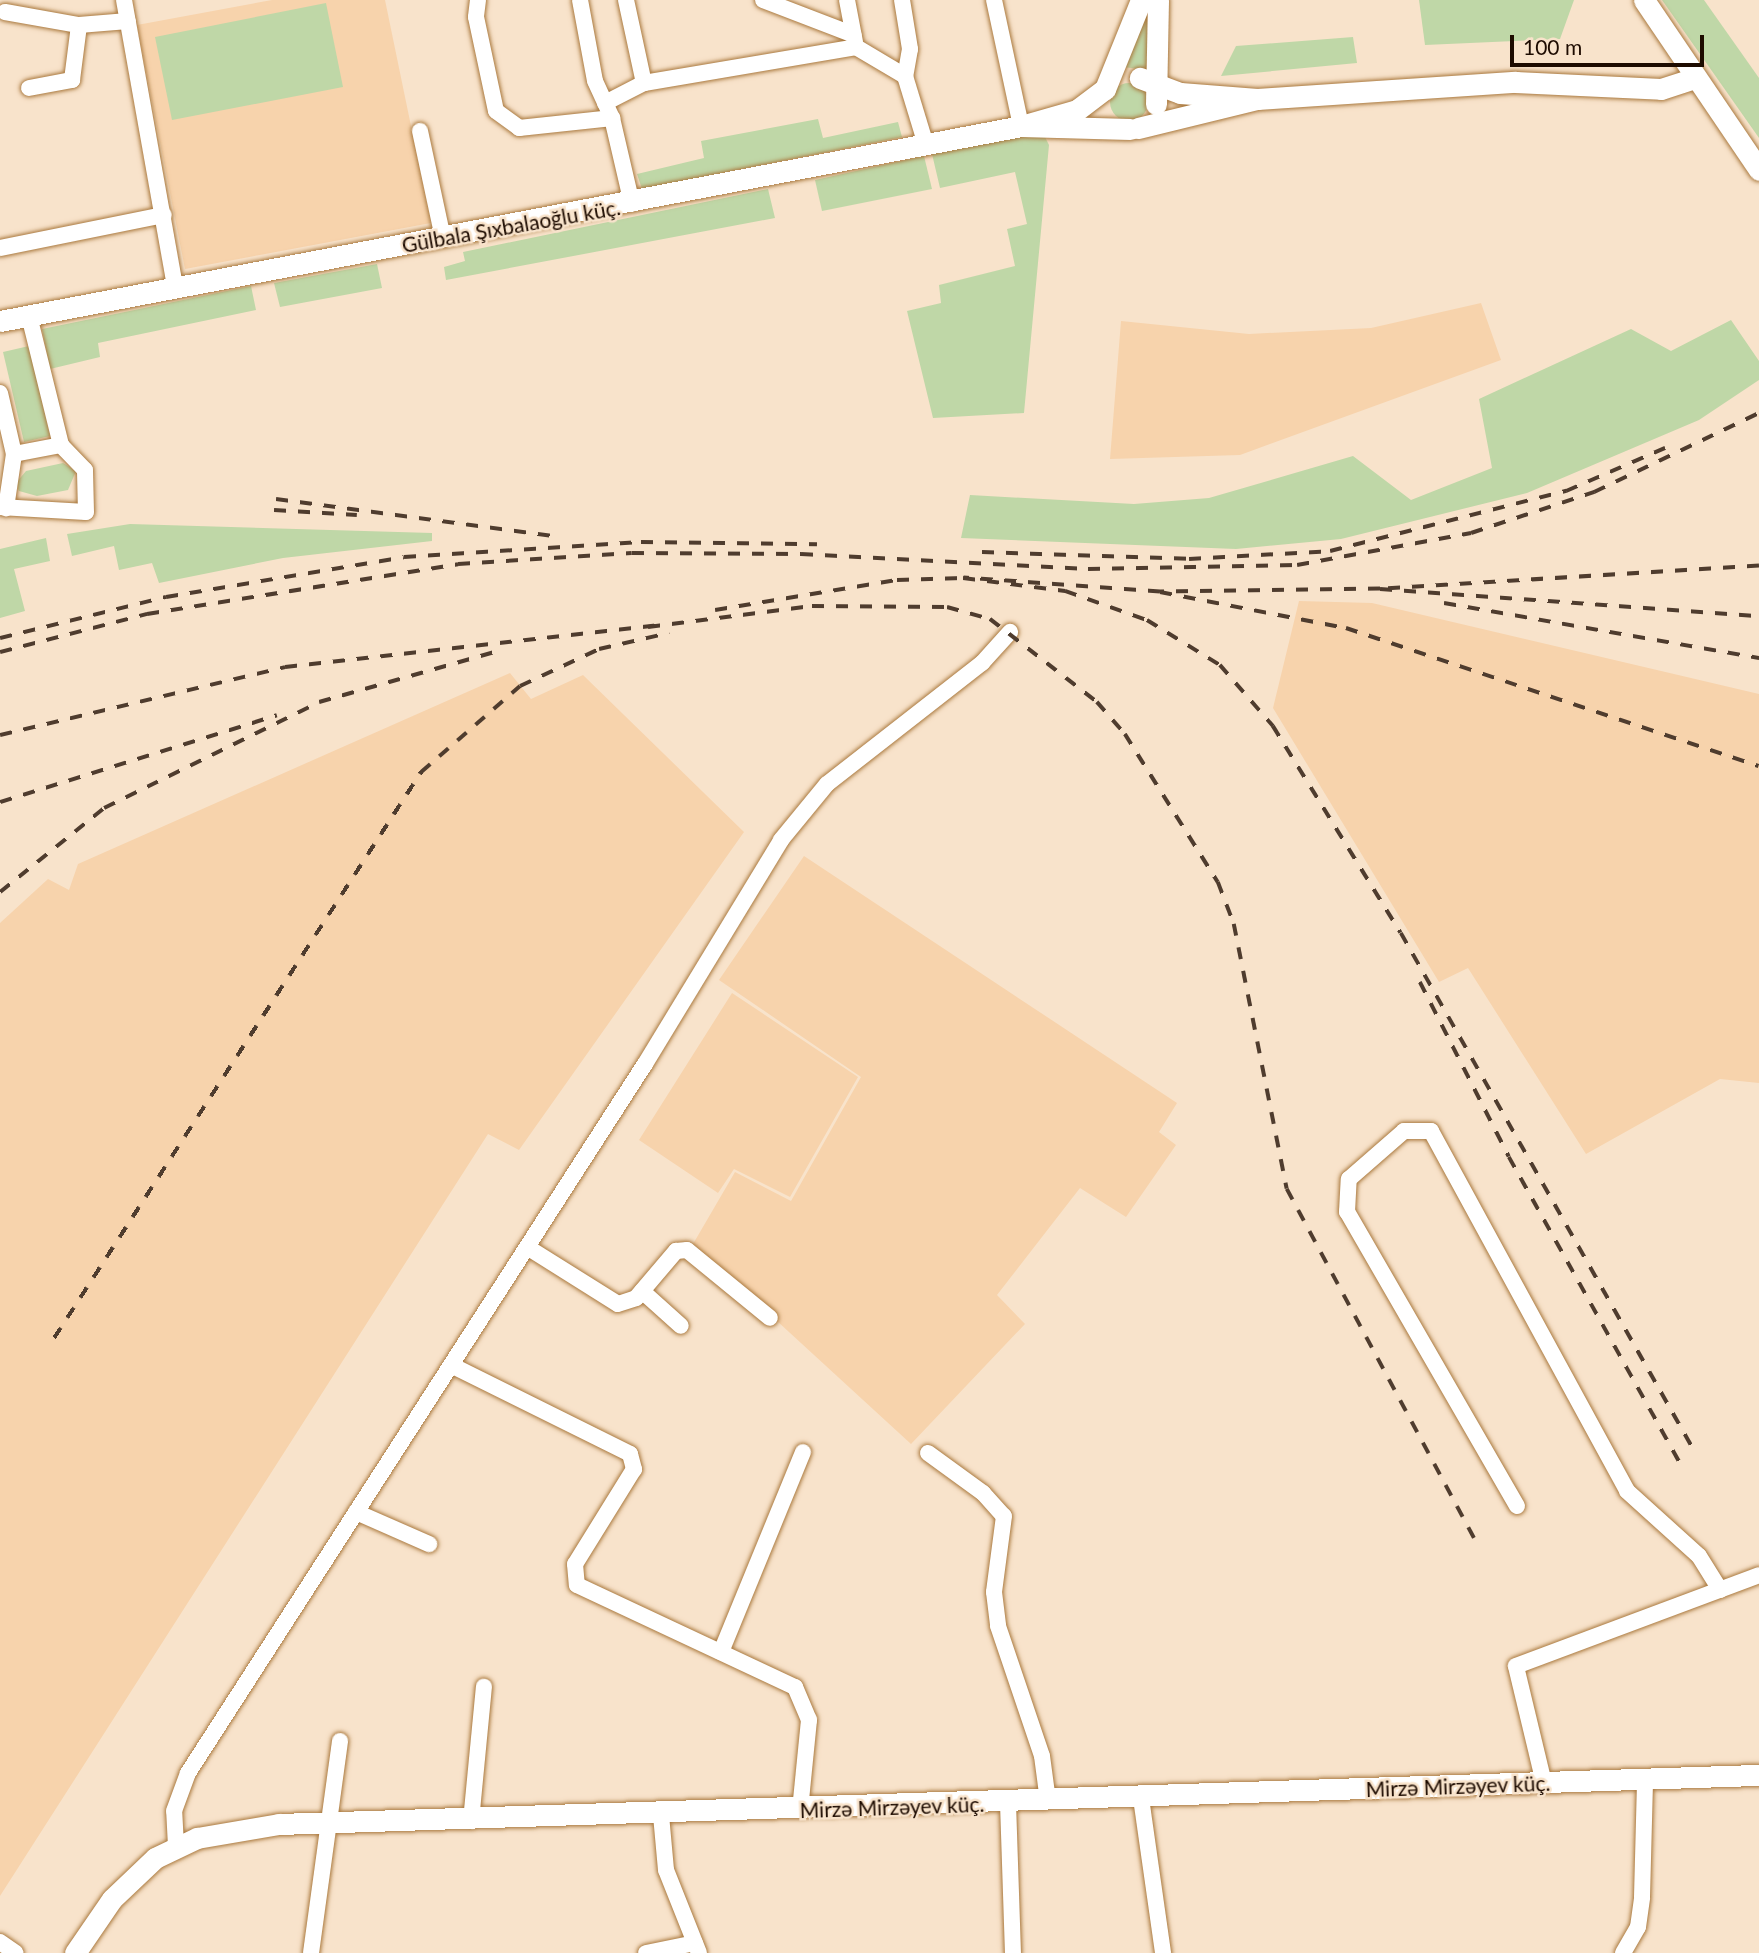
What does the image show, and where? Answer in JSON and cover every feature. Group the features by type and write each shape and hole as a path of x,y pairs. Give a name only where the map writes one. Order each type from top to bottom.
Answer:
{"main road":[{"path":"1134,128 1104,113 1105,89 1141,0"},
{"path":"1134,128 1150,89 1158,0"},
{"path":"1644,0 1759,170"},
{"path":"1021,126 1077,110 1124,76 1150,89 1202,96 1257,99 1514,82 1661,89 1695,78"},
{"path":"1021,126 1134,128 1257,99"},
{"name":"Gülbala Şıxbalaoğlu küç.","path":"0,321 632,204 1021,126"},
{"name":"Mirzə Mirzəyev küç.","path":"75,1953 132,1876 176,1846 246,1827 326,1822 661,1815 1759,1775"}],"street":[{"path":"124,0 175,287"},
{"path":"478,0 476,17 496,111 519,128 609,110 644,83 855,41"},
{"path":"580,0 632,204"},
{"path":"626,0 644,83"},
{"path":"763,0 855,41 905,76"},
{"path":"847,0 855,41"},
{"path":"902,0 910,49 905,76 926,145"},
{"path":"994,0 1021,126"},
{"path":"5,12 79,25 128,22"},
{"path":"29,88 72,79 79,25"},
{"path":"420,131 443,239"},
{"path":"0,248 164,215"},
{"path":"0,393 14,454 3,508 86,512 85,470 61,445 29,316"},
{"path":"14,454 61,445"},
{"path":"176,1846 174,1811 188,1773 527,1247 801,813 847,766 982,663 1010,632"},
{"path":"1517,1506 1347,1212 1349,1179 1405,1131 1430,1131 1627,1491 1699,1556 1720,1590"},
{"path":"527,1247 606,1301 627,1304 642,1291 676,1251 687,1250 770,1318"},
{"path":"642,1291 681,1326"},
{"path":"451,1365 630,1454 634,1469 575,1564 577,1585 796,1687 807,1702 800,1810"},
{"path":"721,1651 803,1452"},
{"path":"928,1453 983,1493 1004,1516 994,1592 998,1626 1042,1756 1048,1801"},
{"path":"356,1512 429,1544"},
{"path":"1544,1783 1516,1667 1759,1575"},
{"path":"471,1821 484,1687"},
{"path":"311,1953 326,1822 340,1741"},
{"path":"1623,1953 1638,1927 1642,1897 1645,1780"},
{"path":"1141,1798 1163,1953"},
{"path":"1008,1803 1013,1953"},
{"path":"646,1953 697,1948 666,1870 661,1815"},
{"path":"0,1942 16,1953"}],"shaded area":[{"path":"272,0 385,0 431,223 185,269 137,25"},
{"path":"1481,303 1501,360 1240,455 1110,459 1121,321 1249,334 1371,328"},
{"path":"1299,601 1372,603 1759,694 1759,1083 1720,1079 1586,1154 1468,968 1439,982 1273,708"},
{"path":"510,673 531,699 583,675 744,832 519,1150 488,1134 0,1896 0,923 48,879 69,890 78,864"},
{"path":"804,856 1177,1103 1159,1132 1176,1145 1126,1217 1080,1188 997,1295 1025,1324 911,1444 693,1244 735,1172 791,1201 861,1077 719,980"},
{"path":"732,993 858,1077 790,1197 734,1169 718,1193 639,1140"}],"green space":[{"path":"1148,0 1148,70 1123,67"},
{"path":"1419,0 1574,0 1560,39 1425,45"},
{"path":"1662,0 1704,0 1759,78 1759,138"},
{"path":"326,3 343,87 172,120 155,37"},
{"path":"1353,37 1357,63 1221,76 1236,46"},
{"path":"1129,83 1142,89 1148,102 1142,115 1129,121 1116,115 1110,102 1116,89"},
{"path":"818,119 823,138 898,122 902,137 642,189 637,174 704,158 701,141"},
{"path":"1016,135 1045,137 1049,145 1024,413 933,418 907,311 941,303 939,285 1015,266 1007,229 1027,224 1015,172 940,188 932,154"},
{"path":"924,156 932,189 822,211 815,180"},
{"path":"768,189 775,218 446,280 444,267 465,261 463,252"},
{"path":"377,264 382,288 280,307 274,283"},
{"path":"251,286 256,310 98,343 100,357 50,369 42,329"},
{"path":"1731,320 1759,361 1759,380 1699,420 1527,493 1341,539 1236,549 961,538 970,495 1134,504 1209,498 1353,456 1411,500 1492,468 1479,399 1631,329 1671,351"},
{"path":"29,346 50,436 24,442 3,352"},
{"path":"63,463 76,471 68,490 37,496 19,491 16,483 26,471"},
{"path":"130,524 432,533 432,541 283,558 159,583 152,563 119,570 114,546 72,556 67,534"},
{"path":"46,538 50,561 14,569 25,611 0,618 0,549"}],"railway":[{"path":"0,652 147,614 458,564 632,553 801,554 1088,569 1297,565 1471,533 1594,492 1759,413"},
{"path":"982,552 1189,559 1330,551 1566,491 1665,448"},
{"path":"276,499 560,537"},
{"path":"274,510 357,515"},
{"path":"0,638 166,597 404,557 641,542 817,544"},
{"path":"1759,566 1380,589 1759,616"},
{"path":"1160,592 963,578 1065,591 1147,620 1220,665 1273,726 1401,933 1695,1452"},
{"path":"715,610 897,580 963,578"},
{"path":"1380,589 1160,592 1346,628 1759,766"},
{"path":"1444,603 1759,658"},
{"path":"648,627 812,606 947,607 990,619 1097,702 1125,734 1218,882 1234,924 1287,1189 1478,1545"},
{"path":"0,735 285,667 658,625"},
{"path":"54,1338 421,772 520,686 599,649 669,633"},
{"path":"0,892 104,808 319,702 498,651"},
{"path":"0,802 277,715"},
{"path":"1420,982 1509,1157 1681,1465"}]}
